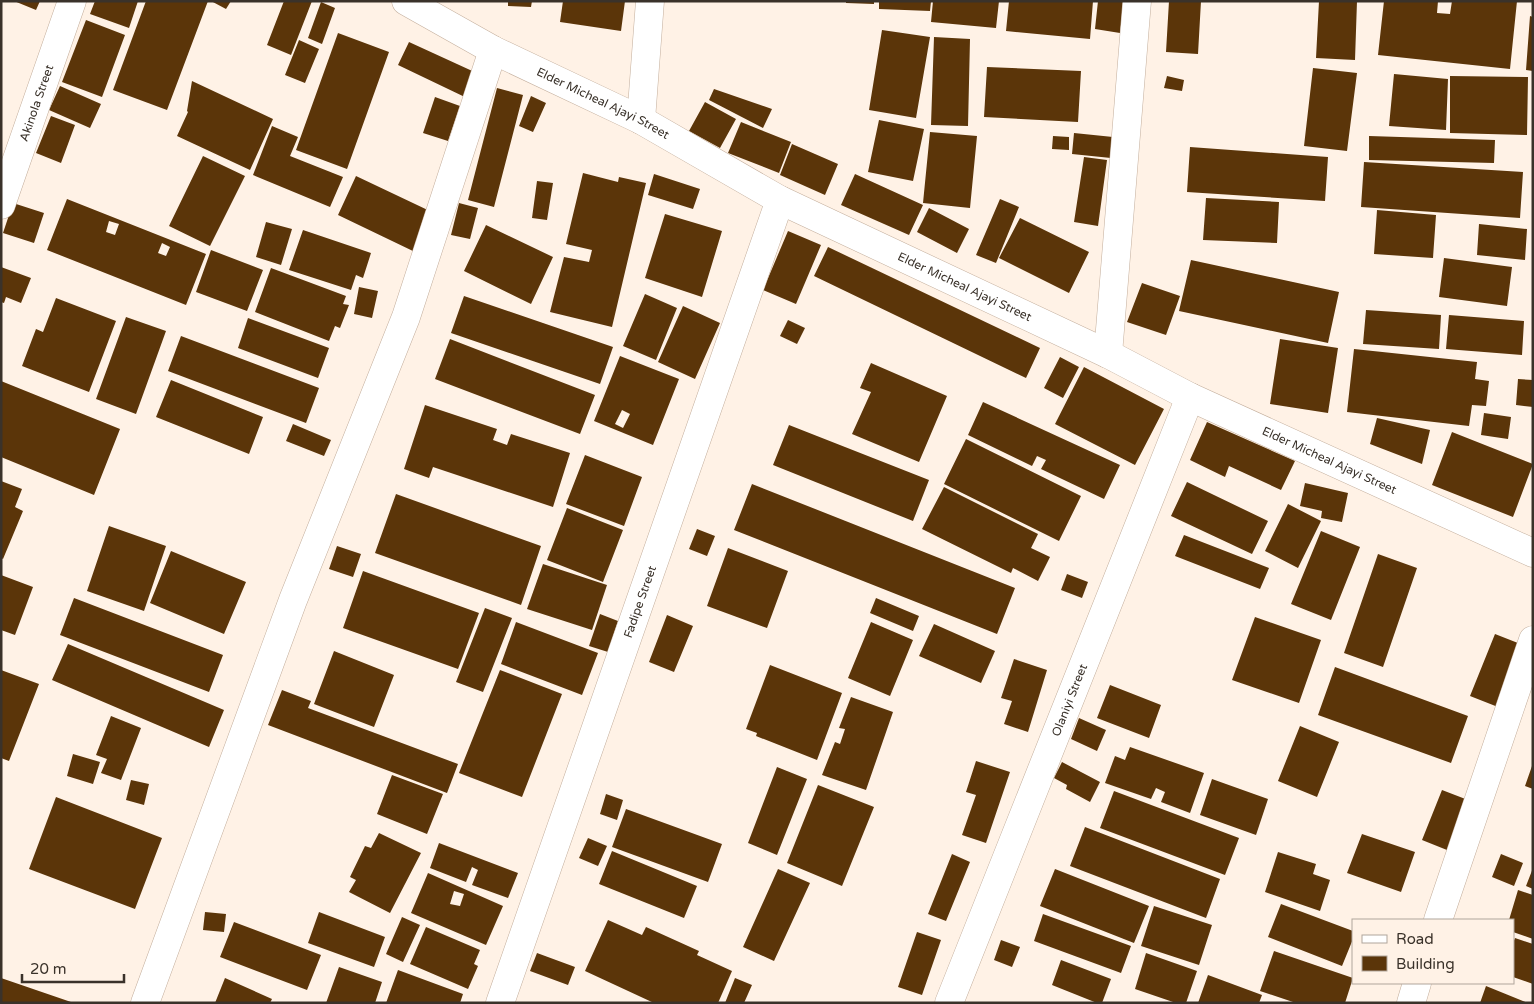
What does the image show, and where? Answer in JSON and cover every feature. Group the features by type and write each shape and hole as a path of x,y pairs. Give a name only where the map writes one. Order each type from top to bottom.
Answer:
{"street":[{"name":"Akinola Street","path":"1,205 72,1"},
{"name":"Elder Micheal Ajayi Street","path":"406,1 493,50 641,120 780,200 1108,354 1190,397 1533,553"},
{"path":"641,120 650,1"},
{"path":"1108,354 1137,1"},
{"path":"145,1003 293,600 406,317 493,50"},
{"name":"Fadipe Street","path":"500,1003 780,200"},
{"name":"Olaniyi Street","path":"949,1003 1190,397"},
{"path":"1438,919 1533,640"},
{"path":"1411,1003 1417,984"}],"building":[{"path":"14,1 40,1 36,10"},
{"path":"95,1 138,1 129,28 90,14"},
{"path":"146,1 208,1 167,110 113,90"},
{"path":"211,1 231,1 226,9"},
{"path":"284,1 312,1 291,55 267,45"},
{"path":"508,1 532,1 531,7 508,6"},
{"path":"563,1 625,1 621,31 560,22"},
{"path":"846,1 874,1 874,4 846,3"},
{"path":"879,1 931,1 930,11 879,9"},
{"path":"933,1 999,1 996,28 931,22"},
{"path":"1009,1 1093,1 1090,39 1006,31"},
{"path":"1098,1 1124,1 1120,33 1095,29"},
{"path":"1169,1 1201,1 1198,54 1166,52"},
{"path":"1319,1 1357,1 1355,60 1316,58"},
{"path":"1384,1 1438,1 1437,13 1450,14 1452,1 1517,1 1510,69 1378,55"},
{"path":"321,2 335,8 322,44 308,38"},
{"path":"1530,16 1533,17 1533,71 1526,70"},
{"path":"86,20 125,35 102,97 62,82"},
{"path":"882,30 930,37 916,118 869,110"},
{"path":"338,33 389,52 347,169 296,150"},
{"path":"934,37 970,39 968,126 931,125"},
{"path":"299,40 319,49 305,83 285,75"},
{"path":"409,42 481,75 469,99 398,65"},
{"path":"987,67 1081,71 1078,122 984,117"},
{"path":"1313,68 1357,73 1347,151 1304,146"},
{"path":"1394,74 1448,79 1446,130 1389,126"},
{"path":"1167,76 1184,80 1182,91 1164,88"},
{"path":"1450,76 1528,77 1527,135 1450,133"},
{"path":"192,81 273,119 250,170 177,136 188,112"},
{"path":"60,86 101,104 90,128 49,110"},
{"path":"497,88 523,95 494,207 468,200"},
{"path":"714,89 772,109 763,128 709,100"},
{"path":"531,96 546,103 533,132 519,126"},
{"path":"435,97 460,106 448,141 423,133"},
{"path":"705,102 736,119 720,148 689,131"},
{"path":"51,116 75,125 61,163 36,153"},
{"path":"879,120 924,129 913,181 868,172"},
{"path":"741,122 791,142 779,173 728,153"},
{"path":"272,126 298,137 290,156 343,177 330,207 253,175"},
{"path":"930,132 977,136 970,208 923,203"},
{"path":"1074,133 1113,137 1111,158 1072,154"},
{"path":"1053,136 1069,137 1069,150 1052,149"},
{"path":"1369,136 1495,140 1494,163 1369,160"},
{"path":"792,144 838,164 825,195 780,175"},
{"path":"1190,147 1328,157 1325,201 1187,192"},
{"path":"203,156 245,176 210,246 169,226"},
{"path":"1084,157 1107,160 1098,226 1074,222"},
{"path":"1364,162 1523,172 1520,218 1361,207"},
{"path":"583,173 618,182 619,177 646,183 612,327 550,312 564,257 589,262 592,250 566,244"},
{"path":"654,174 700,189 693,209 648,195"},
{"path":"855,174 923,205 909,235 841,205"},
{"path":"356,176 434,213 415,252 338,215"},
{"path":"537,181 553,183 547,220 532,218"},
{"path":"1206,198 1279,202 1277,243 1203,240"},
{"path":"67,199 206,254 186,305 47,250","holes":["109,221 119,224 115,235 106,232","162,243 170,247 166,256 158,253"]},
{"path":"1000,199 1019,207 996,263 976,255"},
{"path":"13,203 44,213 34,243 3,233"},
{"path":"459,203 478,208 470,239 451,235"},
{"path":"929,208 969,229 957,253 917,232"},
{"path":"1377,210 1436,215 1433,258 1374,254"},
{"path":"665,214 722,231 702,297 645,278"},
{"path":"1020,218 1089,252 1069,293 999,258"},
{"path":"266,222 292,229 281,265 256,257"},
{"path":"1479,224 1527,229 1525,260 1477,255"},
{"path":"486,225 553,257 531,304 464,271"},
{"path":"303,230 371,253 363,278 356,275 351,290 289,270"},
{"path":"788,231 821,245 796,304 763,290"},
{"path":"828,247 1040,348 1026,378 814,276"},
{"path":"211,250 263,270 247,311 196,292"},
{"path":"1444,258 1512,267 1507,306 1439,297"},
{"path":"1191,260 1339,292 1328,343 1179,311"},
{"path":"1,267 31,278 21,303 6,297 4,303 1,302"},
{"path":"271,268 346,296 343,304 349,305 340,328 335,326 329,341 255,312"},
{"path":"1142,283 1180,296 1166,335 1127,322"},
{"path":"359,287 378,291 372,318 354,314"},
{"path":"645,294 677,308 656,360 623,346"},
{"path":"464,296 613,347 600,384 451,333"},
{"path":"56,298 116,321 89,392 22,366 36,329 43,332"},
{"path":"683,306 720,323 695,379 658,362"},
{"path":"1366,310 1441,315 1439,349 1363,344"},
{"path":"1449,315 1524,321 1522,355 1446,349"},
{"path":"126,317 166,331 136,414 96,399"},
{"path":"248,318 329,348 318,378 238,348"},
{"path":"788,320 805,328 797,344 780,336"},
{"path":"181,336 319,388 306,423 168,371"},
{"path":"450,339 595,395 580,434 435,379"},
{"path":"1280,339 1338,348 1328,413 1270,404"},
{"path":"1354,349 1477,362 1475,379 1489,381 1486,406 1472,405 1469,426 1347,412"},
{"path":"620,356 679,379 653,445 594,421","holes":["622,410 630,414 623,428 615,424"]},
{"path":"1060,357 1079,367 1063,398 1044,388"},
{"path":"871,363 947,396 919,462 852,434 871,392 860,388"},
{"path":"1084,367 1164,409 1135,465 1055,424"},
{"path":"1518,379 1533,380 1533,407 1516,405"},
{"path":"171,380 263,417 249,454 156,417"},
{"path":"1,381 120,429 94,495 1,457"},
{"path":"983,402 1120,465 1104,499 1041,469 1046,460 1037,456 1032,466 968,435"},
{"path":"425,405 497,429 493,440 507,445 511,434 570,453 553,507 433,467 429,478 404,469"},
{"path":"1484,413 1511,417 1508,439 1481,435"},
{"path":"1377,418 1430,430 1422,464 1370,444"},
{"path":"1207,422 1295,461 1281,490 1229,466 1225,477 1190,460"},
{"path":"293,424 331,440 324,456 286,441"},
{"path":"789,425 929,480 913,521 773,465"},
{"path":"1452,432 1533,464 1513,517 1432,485"},
{"path":"966,439 1081,496 1059,541 944,484"},
{"path":"585,455 642,477 624,526 566,504"},
{"path":"1,481 22,489 15,507 23,511 3,559 1,558"},
{"path":"1187,482 1268,521 1252,554 1171,516"},
{"path":"1305,483 1348,493 1342,522 1321,518 1322,511 1300,506"},
{"path":"752,484 1015,588 997,634 734,530"},
{"path":"944,487 1038,534 1031,548 1050,557 1038,581 1013,568 1011,573 922,529"},
{"path":"396,494 541,546 521,605 375,553"},
{"path":"1288,504 1321,521 1298,568 1265,551"},
{"path":"567,508 623,530 603,582 547,560"},
{"path":"109,526 166,546 144,611 87,591"},
{"path":"697,529 715,536 707,556 689,549"},
{"path":"1321,531 1360,547 1331,620 1291,604"},
{"path":"1184,535 1269,568 1260,589 1175,556"},
{"path":"337,546 361,554 353,577 329,569"},
{"path":"728,548 788,571 767,628 707,606"},
{"path":"171,551 246,582 224,634 150,603"},
{"path":"1378,554 1417,568 1383,667 1344,653"},
{"path":"543,564 607,585 592,630 527,609"},
{"path":"363,571 479,613 458,669 343,628"},
{"path":"1067,574 1088,582 1082,598 1061,590"},
{"path":"1,575 33,587 15,635 1,630"},
{"path":"74,598 223,655 209,692 60,635"},
{"path":"876,598 919,616 913,631 870,613"},
{"path":"485,608 512,618 483,692 456,682"},
{"path":"600,614 618,621 608,652 589,646"},
{"path":"667,615 693,626 674,672 649,662"},
{"path":"1255,617 1321,640 1299,703 1232,680"},
{"path":"516,622 598,653 582,695 501,664"},
{"path":"871,622 913,640 890,696 848,678"},
{"path":"934,624 995,651 981,683 919,656"},
{"path":"1495,634 1523,645 1498,707 1470,696"},
{"path":"68,644 224,710 209,747 52,680"},
{"path":"334,651 394,675 374,727 314,704"},
{"path":"1014,659 1047,670 1028,732 1004,724 1012,701 1001,698"},
{"path":"770,665 842,693 817,760 756,736 757,733 746,729"},
{"path":"1335,667 1468,716 1451,763 1318,715"},
{"path":"1,670 39,684 9,761 1,758"},
{"path":"500,670 562,694 522,797 459,773"},
{"path":"1110,685 1161,705 1149,738 1097,718"},
{"path":"282,690 311,701 308,708 458,764 447,793 268,725"},
{"path":"851,697 893,712 866,790 822,775 835,742 840,744 845,729 839,728"},
{"path":"111,716 141,728 121,780 101,773 107,759 96,755"},
{"path":"1079,718 1106,730 1097,751 1071,739"},
{"path":"1300,726 1339,742 1317,797 1278,781"},
{"path":"1130,747 1204,773 1190,813 1161,802 1165,792 1156,788 1151,799 1105,783 1115,756 1125,760"},
{"path":"73,754 100,762 93,784 67,776"},
{"path":"976,761 1010,772 986,843 962,835 976,795 966,792"},
{"path":"1062,762 1100,782 1090,802 1066,789 1067,785 1054,778"},
{"path":"1533,766 1533,789 1525,786"},
{"path":"777,767 807,779 777,855 748,843"},
{"path":"392,775 443,794 427,834 377,814"},
{"path":"1212,779 1268,799 1256,835 1200,815"},
{"path":"131,780 149,784 144,805 126,800"},
{"path":"818,785 874,807 842,886 787,863"},
{"path":"1442,790 1468,800 1447,850 1422,840"},
{"path":"1114,791 1239,838 1225,875 1100,828"},
{"path":"606,794 623,800 617,820 600,814"},
{"path":"56,797 162,838 135,909 29,869"},
{"path":"626,809 722,844 708,882 612,847"},
{"path":"1085,827 1220,879 1206,918 1070,866"},
{"path":"379,833 421,853 390,913 349,892 356,880 350,877 365,846 371,848"},
{"path":"1362,834 1415,852 1401,892 1347,873"},
{"path":"588,838 607,846 598,866 579,858"},
{"path":"439,843 518,873 508,898 472,885 478,870 472,867 466,882 430,868"},
{"path":"612,851 697,886 684,918 599,884"},
{"path":"1278,852 1316,864 1313,874 1330,880 1320,911 1265,892"},
{"path":"952,854 970,862 946,921 928,914"},
{"path":"1501,854 1523,863 1514,886 1492,877"},
{"path":"1533,868 1533,889 1526,886"},
{"path":"778,869 810,883 774,961 743,947"},
{"path":"1055,869 1149,906 1134,943 1040,906"},
{"path":"428,873 503,906 486,945 411,913","holes":["454,891 464,894 460,906 450,904"]},
{"path":"1518,890 1533,895 1533,939 1514,932 1514,919 1509,919"},
{"path":"1281,904 1352,931 1352,941 1342,966 1268,937"},
{"path":"1154,906 1212,925 1199,965 1141,946"},
{"path":"205,912 226,914 224,932 203,930"},
{"path":"319,912 385,937 374,967 308,943"},
{"path":"1043,914 1131,946 1121,973 1034,941"},
{"path":"402,917 420,925 403,962 386,954"},
{"path":"608,920 642,935 646,927 699,951 697,955 732,971 718,1003 654,1003 585,971"},
{"path":"234,922 321,955 307,990 220,957"},
{"path":"426,927 480,950 474,964 478,966 468,989 410,964"},
{"path":"917,932 941,940 922,995 898,987"},
{"path":"1515,938 1533,944 1533,984 1514,977"},
{"path":"1001,940 1020,947 1012,967 994,960"},
{"path":"1274,951 1352,978 1345,1003 1296,1003 1260,991"},
{"path":"537,953 575,967 568,985 530,971"},
{"path":"1146,953 1197,971 1186,1003 1176,1003 1135,989"},
{"path":"1061,960 1111,979 1102,1003 1097,1003 1052,985"},
{"path":"339,967 382,982 375,1003 326,1003"},
{"path":"398,970 463,994 460,1003 386,1003"},
{"path":"1208,975 1262,995 1259,1003 1198,1003"},
{"path":"1,978 71,1002 71,1003 1,1003"},
{"path":"225,978 272,999 270,1003 215,1003"},
{"path":"735,978 752,985 744,1003 725,1003"},
{"path":"1486,986 1528,1003 1480,1003"}]}
